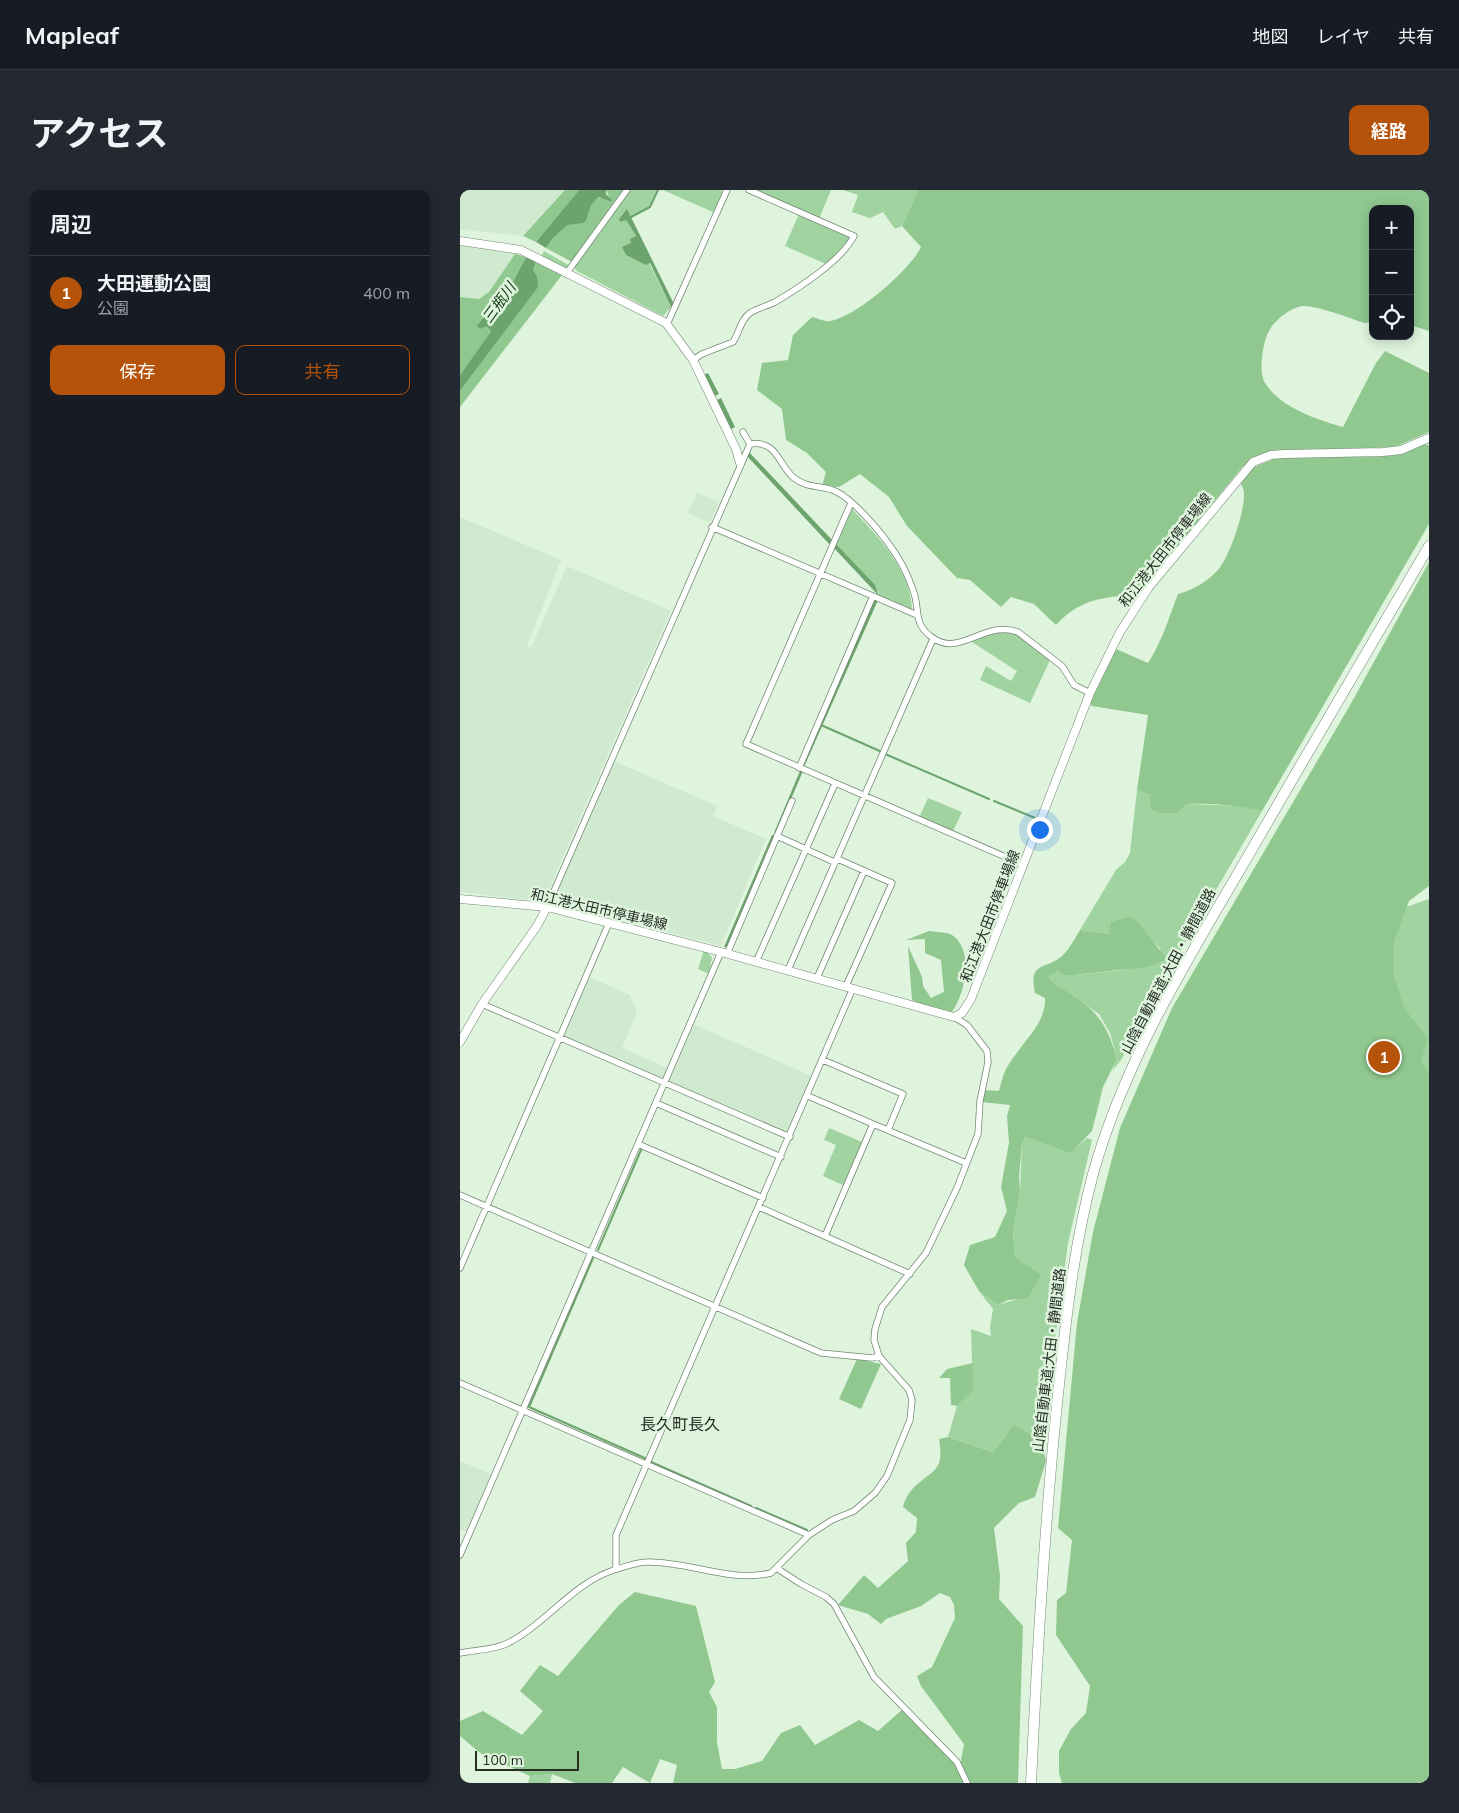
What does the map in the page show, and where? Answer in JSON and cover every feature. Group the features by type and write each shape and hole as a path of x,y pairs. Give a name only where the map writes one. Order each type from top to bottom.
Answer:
{"highway":[{"name":"山陰自動車道;大田・静間道路","path":"1031,1783 1038,1630 1061,1362 1080,1233 1097,1163 1130,1071 1156,1018 1214,913 1429,546"}],"main road":[{"path":"460,240 513,248 523,252 666,323 696,358 740,462"},
{"name":"和江港大田市停車場線","path":"460,899 547,907 609,922 954,1016 967,1007 971,999 1090,693 1120,632 1149,587 1254,462 1278,454 1402,450 1429,438"},
{"path":"460,1042 482,1004 537,926 547,907"}],"street":[{"path":"566,274 627,190"},
{"path":"666,323 727,190"},
{"path":"696,358 733,342 744,319 750,313 774,302 810,278 849,246 854,236 749,190"},
{"path":"743,432 750,444"},
{"path":"750,444 756,443 769,447 778,455 795,479 807,485 837,492 851,503 889,544 914,591 920,627 933,639 956,644 967,642 981,632 1009,629 1018,632 1062,666 1074,685 1090,693"},
{"path":"547,907 740,462 750,444"},
{"path":"851,503 746,744 1024,865"},
{"path":"712,527 917,615"},
{"path":"799,768 873,596"},
{"path":"788,970 933,639"},
{"path":"756,962 834,786"},
{"path":"460,1555 664,1083 792,801"},
{"path":"616,1569 616,1535 808,1096 849,987 892,882 840,860 834,862 777,836"},
{"path":"817,978 864,870"},
{"path":"460,1268 609,922"},
{"path":"482,1004 790,1137"},
{"path":"460,1653 507,1644 593,1580 616,1569 647,1562 749,1575 764,1575 778,1569 810,1535 832,1520 854,1511 876,1493 887,1476 910,1420 912,1400 909,1390 879,1356 874,1340 877,1318 890,1296 926,1253 957,1188 978,1134 980,1101 988,1062 987,1051 967,1025 954,1016"},
{"path":"823,1060 903,1094 888,1130"},
{"path":"808,1096 966,1163"},
{"path":"656,1103 781,1157"},
{"path":"825,1236 873,1124"},
{"path":"638,1144 763,1198"},
{"path":"460,1194 715,1308 822,1353 872,1358 879,1356"},
{"path":"759,1207 910,1274"},
{"path":"460,1383 810,1535"},
{"path":"778,1569 826,1597 834,1604 874,1677 957,1762 967,1783"}],"shaded area":[{"path":"460,190 565,190 523,236 460,229"},
{"path":"565,190 579,190 536,242 523,236"},
{"path":"579,190 606,190 606,194 612,200 611,202 599,197 591,205 586,221 568,225 553,238 546,248 536,242"},
{"path":"606,190 625,190 572,262 546,248 553,238 568,225 586,221 591,204 600,197 611,202"},
{"path":"629,190 657,190 650,207 631,217 627,210 626,220 636,236 626,255 646,264 649,263 671,307 663,316 577,271 573,266"},
{"path":"663,190 720,190 724,192 715,213"},
{"path":"757,190 831,190 819,219"},
{"path":"843,190 918,190 902,226 895,229 883,212 870,218 852,212 858,195"},
{"path":"918,190 1429,190 1429,331 1414,326 1414,205 1369,205 1369,322 1364,323 1333,312 1308,306 1292,309 1271,327 1262,357 1262,372 1265,383 1272,392 1290,406 1311,416 1343,427 1376,363 1385,351 1429,373 1429,432 1395,447 1267,452 1255,457 1242,467 1139,594 1094,600 1075,609 1056,625 1034,604 1011,597 1001,607 970,580 957,578 907,526 889,497 860,474 839,487 822,486 826,472 807,453 786,440 782,409 757,390 762,363 788,360 793,335 812,317 830,321 841,318 867,302 906,268 921,247 902,226"},
{"path":"627,209 675,306 671,307 650,263 646,265 626,255 622,247 631,243 630,239 636,236 626,220 620,222 619,219"},
{"path":"799,214 851,236 849,243 826,264 785,246"},
{"path":"460,244 501,249 515,254 489,292 479,299 460,297"},
{"path":"544,251 570,266 567,270 541,257"},
{"path":"515,254 526,257 504,299 501,309 484,309 488,312 486,326 491,331 460,375 460,297 479,299 489,292"},
{"path":"526,257 536,262 533,270 537,276 538,287 460,391 460,375 491,331 486,326 480,329 477,326 488,312 484,309 501,309 504,299"},
{"path":"536,262 562,275 460,407 460,391 537,287 537,276 533,270"},
{"path":"708,373 719,394 715,396 704,375"},
{"path":"721,398 735,427 731,429 717,400"},
{"path":"1421,445 1429,445 1429,524 1262,811 1206,804 1187,804 1177,813 1160,813 1151,809 1150,795 1137,790 1148,715 1092,706 1090,703 1116,649 1148,663 1161,638 1178,594 1204,582 1223,563 1232,544 1242,511 1244,490 1240,481 1254,467 1279,457 1373,457 1395,455"},
{"path":"749,452 833,541 831,546 747,456"},
{"path":"697,493 719,502 710,523 688,513"},
{"path":"852,509 882,542 900,568 910,596 912,610 879,596 879,592 835,543"},
{"path":"460,517 561,560 527,646 531,648 567,566 671,611 549,889 539,897 526,900 460,892"},
{"path":"835,543 875,585 879,596 833,547"},
{"path":"1429,562 1429,886 1409,901 1394,941 1393,973 1404,1008 1428,1039 1421,1061 1429,1073 1429,1783 1062,1783 1059,1773 1059,1751 1071,1729 1086,1713 1090,1686 1056,1635 1057,1600 1066,1593 1072,1540 1058,1528 1077,1323 1093,1232 1120,1128 1172,1008 1349,707"},
{"path":"875,598 878,600 804,767 802,764"},
{"path":"1003,632 1023,638 1050,660 1030,703 980,680 986,666 1011,681 1017,671 972,642 987,635"},
{"path":"614,761 717,806 713,816 766,839 721,946 572,907 560,897 559,887"},
{"path":"800,771 803,771 776,834 774,833"},
{"path":"1137,790 1150,795 1177,813 1187,804 1240,806 1262,811 1171,967 1121,1060 1112,1071 1117,1059 1110,1033 1099,1014 1050,980 1049,974 1057,971 1064,976 1124,970 1161,949 1143,932 1136,921 1109,934 1080,930 1116,870 1125,862 1130,853"},
{"path":"928,798 962,812 953,831 919,818"},
{"path":"772,835 775,836 727,947 724,947"},
{"path":"1429,899 1429,1194 1338,1084 1395,911"},
{"path":"1128,917 1136,920 1167,959 1147,967 1064,976 1057,971 1049,975 1050,980 1085,1004 1100,1020 1112,1043 1117,1059 1103,1087 1092,1131 1071,1153 1025,1137 1022,1143 1019,1177 1020,1192 1013,1232 1015,1257 1041,1275 1028,1298 1008,1300 998,1305 979,1291 964,1265 970,1245 995,1237 1007,1211 1001,1187 1009,1143 1007,1116 1010,1105 982,1102 984,1090 999,1091 1011,1060 1031,1035 1041,1017 1045,998 1035,993 1033,983 1036,971 1062,956 1080,930 1109,934 1111,922"},
{"path":"929,931 952,935 964,951 966,972 964,984 952,1012 918,1004 912,1000 908,946 922,977 923,986 931,998 944,992 941,960 925,953 925,939 906,940"},
{"path":"704,950 712,957 709,974 698,969"},
{"path":"589,977 630,995 637,1012 622,1048 668,1068 662,1081 564,1037 563,1035"},
{"path":"693,1024 814,1077 789,1134 667,1082"},
{"path":"829,1128 862,1142 843,1185 823,1176 836,1145 824,1140"},
{"path":"1025,1137 1071,1152 1087,1138 1092,1140 1068,1243 1041,1441 1014,1424 993,1452 948,1437 957,1406 973,1389 971,1329 991,1336 990,1327 993,1309 979,1291 998,1305 1017,1299 1041,1276 1015,1257 1013,1232 1020,1192 1022,1143"},
{"path":"857,1359 881,1364 861,1409 839,1399"},
{"path":"973,1363 973,1390 957,1406 951,1405 950,1378 939,1378 947,1369"},
{"path":"1014,1424 1041,1441 1046,1461 1035,1497 1019,1503 994,1528 1000,1576 999,1599 1023,1626 1018,1783 968,1783 960,1766 964,1744 921,1686 917,1676 932,1667 955,1618 954,1605 950,1597 940,1593 921,1606 886,1619 881,1624 868,1614 838,1605 864,1575 878,1588 908,1561 906,1543 916,1532 917,1518 903,1507 911,1490 938,1465 940,1459 939,1439 948,1437 993,1452"},
{"path":"460,1461 491,1474 467,1532 460,1529"},
{"path":"635,1592 696,1606 715,1682 709,1692 717,1707 717,1742 722,1769 735,1769 762,1761 781,1733 800,1725 815,1745 859,1720 878,1731 902,1710 955,1763 964,1783 673,1783 677,1765 660,1759 650,1783 623,1767 612,1783 575,1783 552,1774 530,1776 480,1753 460,1736 460,1721 483,1711 522,1735 543,1711 520,1691 540,1665 558,1676 619,1605"},
{"path":"552,1774 550,1783 528,1783 530,1776"}],"waterway":[{"path":"631,217 650,207 658,190"},
{"path":"821,725 882,752"},
{"path":"885,754 989,799"},
{"path":"994,801 1035,818"},
{"path":"598,1250 641,1150"},
{"path":"593,1258 529,1407 647,1459"},
{"path":"651,1462 751,1506"},
{"path":"756,1508 807,1530"}],"place":[{"name":"大田運動公園","path":"1384,1057"}],"district":[{"name":"長久町長久","path":"680,1424"}],"water label":[{"name":"三瓶川","path":"499,303"}]}
